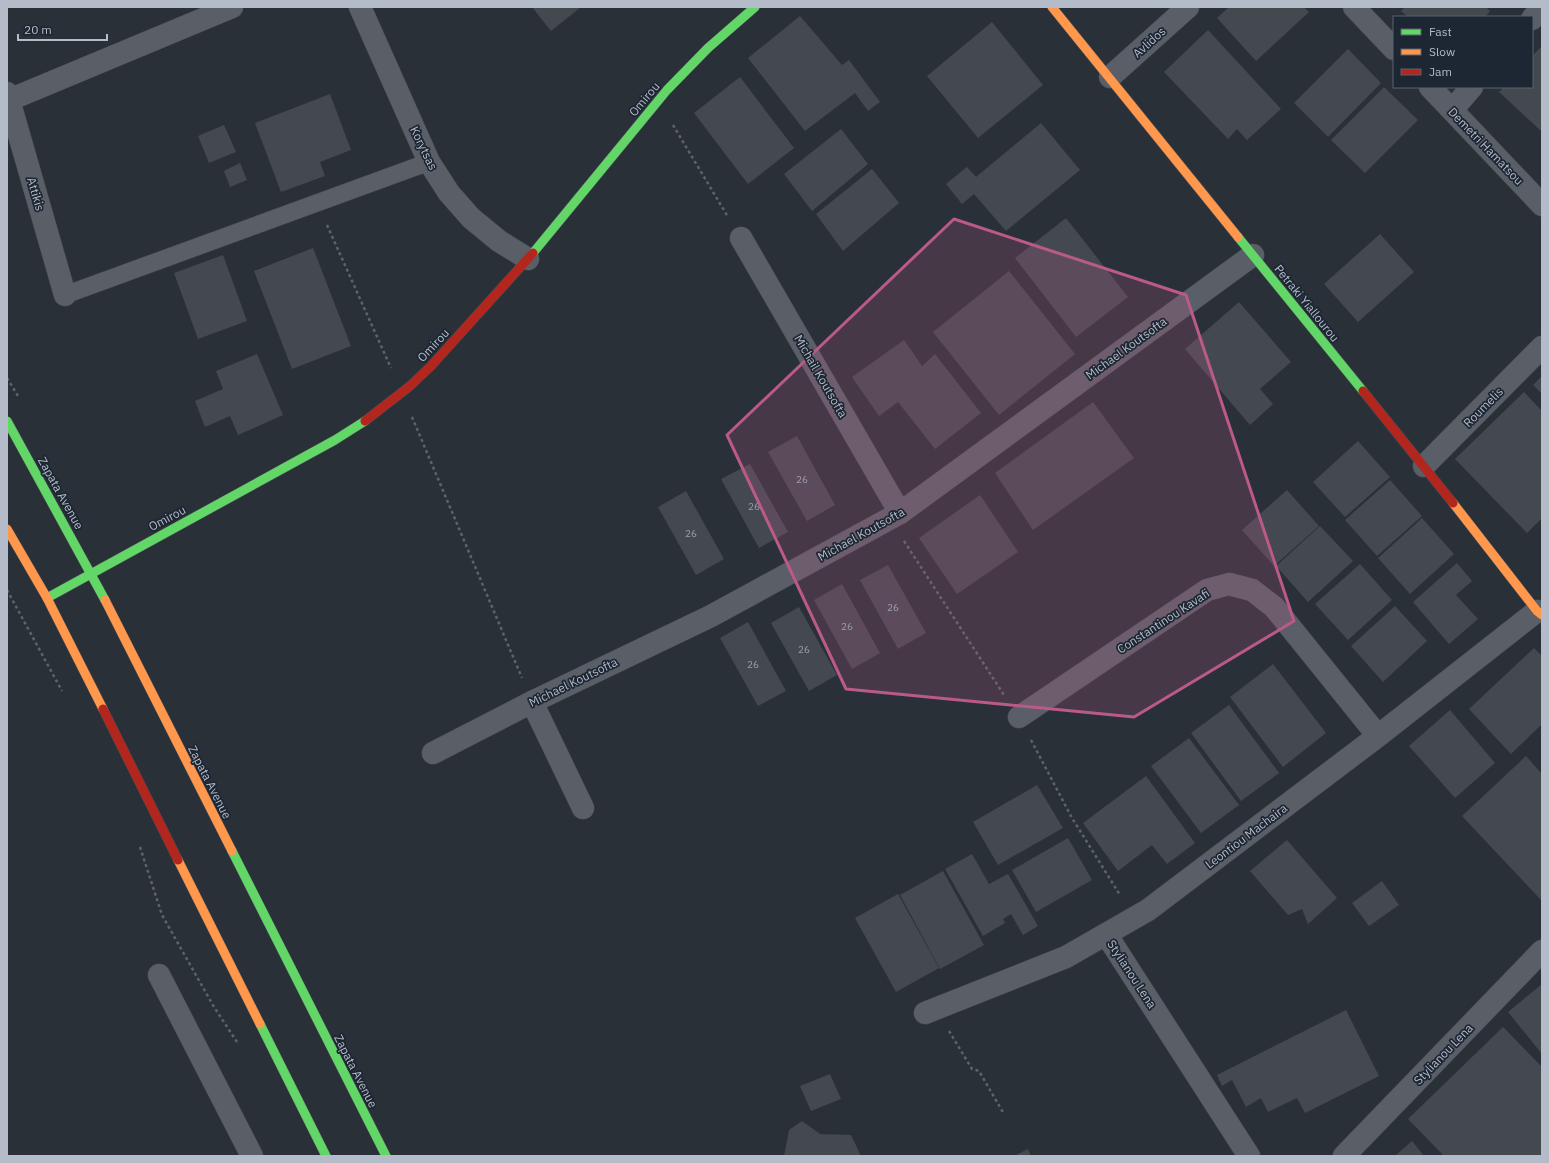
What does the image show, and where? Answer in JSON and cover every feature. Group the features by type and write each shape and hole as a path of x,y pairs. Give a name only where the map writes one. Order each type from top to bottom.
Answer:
{"street":[{"path":"8,96 232,7"},
{"name":"Korytsas","path":"360,7 429,162 449,193 471,218 499,241 528,259"},
{"name":"Omirou","path":"47,598 335,440 365,421 401,392 431,366 528,259 658,100 708,48 755,7"},
{"name":"Petraki Yiallourou","path":"1052,7 1424,466 1540,613"},
{"name":"Avlidos","path":"1110,77 1188,7"},
{"path":"1354,7 1393,48"},
{"path":"1533,18 1542,7"},
{"name":"Demetri Hamatsou","path":"1431,88 1542,205"},
{"path":"1452,110 1471,88"},
{"name":"Attikis","path":"8,96 65,295"},
{"name":"Michail Koutsofta","path":"741,238 895,516"},
{"name":"Michael Koutsofta","path":"433,753 532,702 711,616 895,516 1254,255"},
{"name":"Roumelis","path":"1424,466 1542,347"},
{"name":"Zapata Avenue","path":"7,421 91,573 386,1156"},
{"path":"7,529 47,598 326,1156"},
{"name":"Constantinou Kavafi","path":"1018,717 1207,590 1229,584 1252,590 1274,607 1378,736"},
{"name":"Leontiou Machaira","path":"931,1011 1066,957 1154,906 1540,613"},
{"path":"532,702 583,808"},
{"name":"Stylianou Lena","path":"1106,934 1249,1156"},
{"name":"Stylianou Lena","path":"1344,1156 1542,951"},
{"path":"159,974 252,1156"}],"lane":[{"path":"65,295 429,162"}],"path":[{"path":"658,100 741,238"},
{"path":"317,203 401,392 532,702"},
{"path":"895,516 1018,717 1072,818 1134,918"},
{"path":"7,590 62,693"},
{"path":"140,846 162,915 214,1007 240,1046"},
{"path":"931,1011 972,1069 979,1071 1004,1114"}],"highlighted area":[{"path":"954,219 1186,295 1294,621 1134,717 846,689 727,435"}],"building":[{"path":"532,7 581,7 551,31"},
{"path":"1229,7 1304,7 1309,12 1256,61 1217,18"},
{"path":"1405,7 1486,7 1490,11 1486,16 1407,16 1401,11"},
{"path":"800,16 842,65 849,60 880,102 868,111 855,93 805,131 748,58"},
{"path":"992,22 1043,85 978,138 927,76"},
{"path":"1208,30 1281,109 1247,140 1237,129 1228,139 1164,72"},
{"path":"1542,46 1542,132 1499,92 1503,88 1533,88 1533,55"},
{"path":"1348,49 1381,83 1328,137 1294,103"},
{"path":"740,77 794,148 748,184 694,113"},
{"path":"1384,87 1418,120 1365,173 1331,140"},
{"path":"330,94 351,150 320,162 325,176 281,192 255,123"},
{"path":"1041,123 1080,170 1006,231 974,194 962,204 946,184 967,167 976,177"},
{"path":"224,125 236,152 209,163 198,136"},
{"path":"841,129 868,164 812,211 784,174"},
{"path":"240,163 247,180 230,187 224,171"},
{"path":"872,169 899,203 843,251 816,214"},
{"path":"1066,218 1128,297 1076,337 1015,258"},
{"path":"1380,234 1414,272 1358,322 1324,284"},
{"path":"313,248 351,346 292,369 254,271"},
{"path":"223,255 247,321 198,339 174,273"},
{"path":"1009,271 1075,354 999,415 933,332"},
{"path":"1239,302 1291,362 1260,389 1273,404 1250,425 1185,349"},
{"path":"904,340 922,366 935,354 981,413 935,449 898,402 879,416 852,377"},
{"path":"257,354 283,415 238,435 230,416 205,427 195,401 223,389 216,371"},
{"path":"1542,376 1542,394 1533,385"},
{"path":"1524,392 1542,411 1542,518 1527,533 1455,459"},
{"path":"1093,402 1134,458 1033,530 995,473"},
{"path":"797,436 835,505 807,521 768,452"},
{"path":"1358,441 1390,477 1345,517 1313,482"},
{"path":"750,464 788,532 759,548 721,479"},
{"path":"1390,480 1422,516 1377,556 1345,520"},
{"path":"1287,490 1319,526 1274,566 1242,530"},
{"path":"686,491 724,559 696,575 658,507"},
{"path":"980,495 1018,552 957,594 919,538"},
{"path":"1422,518 1454,554 1410,594 1378,558"},
{"path":"1320,526 1353,561 1308,602 1276,566"},
{"path":"1457,563 1472,581 1456,595 1478,619 1449,644 1413,602"},
{"path":"1360,564 1392,600 1348,640 1315,604"},
{"path":"888,565 926,633 898,649 860,580"},
{"path":"842,584 880,653 852,669 814,600"},
{"path":"1395,606 1427,641 1383,682 1351,646"},
{"path":"799,607 837,675 809,691 771,623"},
{"path":"748,622 786,691 758,706 720,638"},
{"path":"1534,648 1542,656 1542,724 1511,754 1469,709"},
{"path":"1273,664 1326,733 1283,767 1230,697"},
{"path":"1229,705 1279,773 1241,801 1191,733"},
{"path":"1450,710 1495,763 1455,798 1409,746"},
{"path":"1189,738 1239,805 1201,833 1151,766"},
{"path":"1526,756 1542,774 1542,901 1462,816"},
{"path":"1146,776 1195,843 1167,864 1152,845 1118,871 1083,823"},
{"path":"1037,785 1063,828 998,865 973,822"},
{"path":"1068,838 1092,880 1036,912 1012,870"},
{"path":"1287,840 1337,898 1308,924 1302,909 1288,915 1250,871"},
{"path":"972,854 989,884 1008,874 1038,926 1023,935 1011,914 1003,919 1005,923 983,936 945,869"},
{"path":"943,871 984,945 940,969 900,895"},
{"path":"1382,881 1399,905 1369,926 1352,903"},
{"path":"898,894 939,968 896,992 855,918"},
{"path":"1542,984 1542,1054 1508,1012"},
{"path":"1346,1010 1379,1076 1305,1113 1297,1098 1268,1112 1261,1098 1246,1107 1232,1080 1222,1086 1217,1075"},
{"path":"1503,1027 1542,1067 1542,1153 1539,1156 1444,1156 1408,1119"},
{"path":"830,1074 841,1099 811,1111 800,1086"},
{"path":"802,1121 820,1134 851,1135 861,1156 784,1156 789,1130"},
{"path":"1412,1141 1424,1156 1395,1156"},
{"path":"1028,1149 1031,1156 1014,1156"}],"traffic: fast":[{"path":"533,253 667,90 708,48 755,7"},
{"path":"1238,237 1363,391"},
{"path":"7,421 105,600"},
{"path":"47,598 335,440 365,421"},
{"path":"232,851 386,1156"},
{"path":"260,1024 326,1156"}],"traffic: slow":[{"path":"1052,7 1238,237"},
{"path":"1453,503 1537,611 1542,615"},
{"path":"7,529 47,598 103,709"},
{"path":"105,600 232,851"},
{"path":"178,860 260,1024"}],"traffic: jam":[{"path":"365,421 410,386 431,366 533,253"},
{"path":"1363,391 1453,503"},
{"path":"103,709 178,860"}]}
